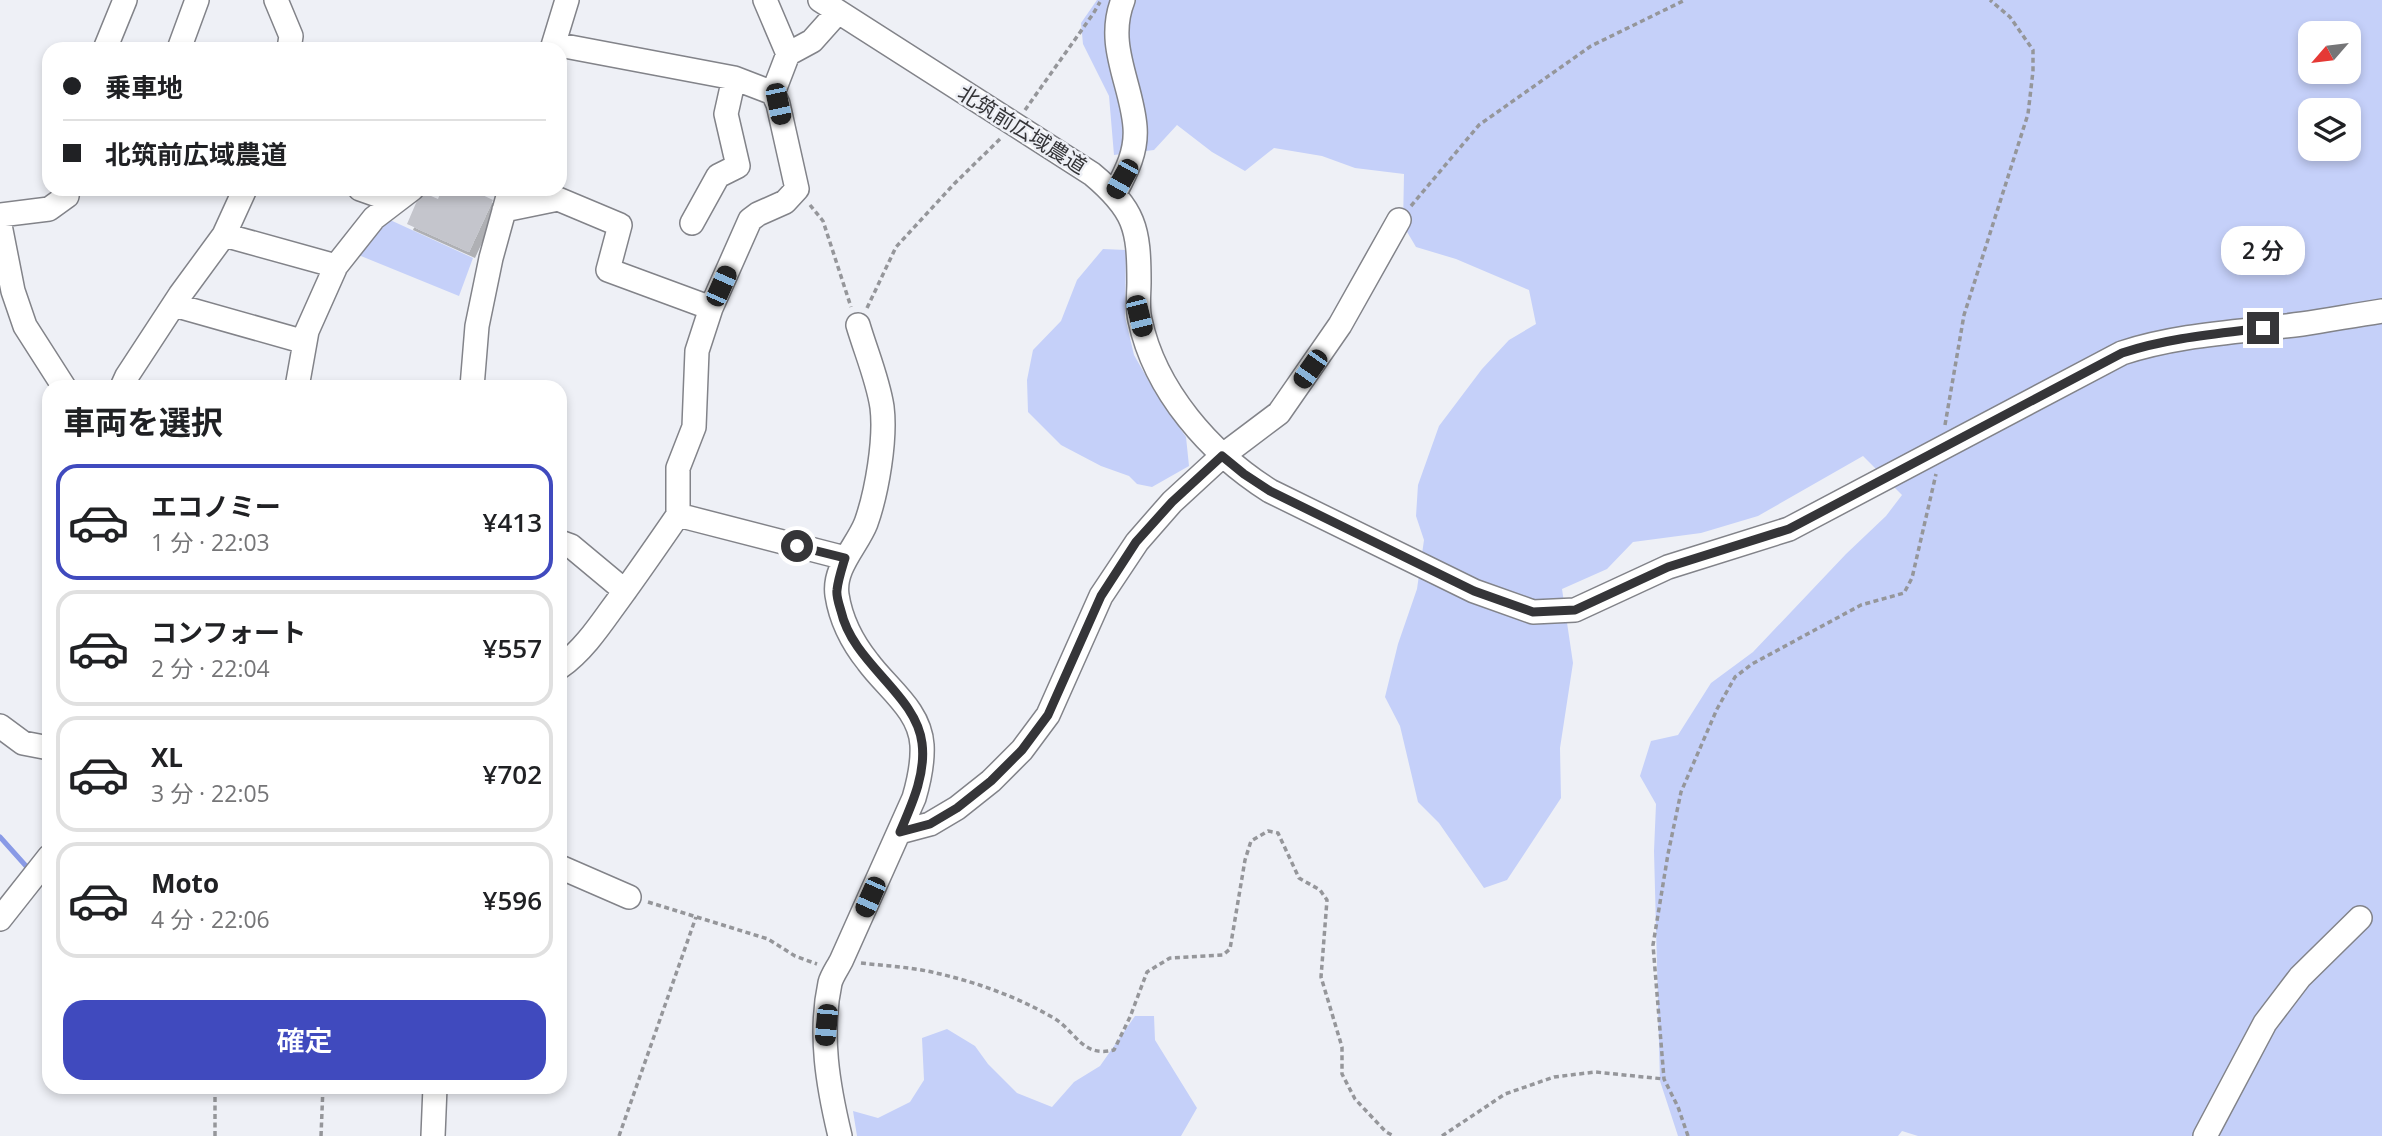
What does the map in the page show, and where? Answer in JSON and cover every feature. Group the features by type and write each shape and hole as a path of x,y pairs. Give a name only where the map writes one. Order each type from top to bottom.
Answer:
{"street":[{"path":"107,42 125,0"},
{"path":"182,42 197,0"},
{"path":"554,42 566,0"},
{"path":"765,0 788,54"},
{"path":"1115,193 1132,160 1135,127 1117,48 1119,9 1123,0"},
{"path":"278,1 292,36 291,42"},
{"path":"567,662 592,635 678,514 678,468 694,427 697,351 711,308 750,220 785,202 797,189 774,93 788,54 812,41 828,6"},
{"name":"北筑前広域農道","path":"828,6 1092,174 1115,193 1137,234 1139,316 1146,343 1164,383 1188,418 1222,456 1270,491 1474,591 1533,612 1575,610 1668,567 1789,529 2122,353 2151,344 2382,311"},
{"path":"567,48 734,78 774,93"},
{"path":"692,223 718,176 738,166 726,114 734,78"},
{"path":"0,215 49,209 67,196"},
{"path":"125,380 224,235 242,196"},
{"path":"298,380 307,331 336,266 374,218 402,196"},
{"path":"473,380 477,326 491,258 507,200 558,199 620,225 608,270 711,308"},
{"path":"900,832 930,824 957,808 991,781 1022,750 1048,715 1101,596 1136,542 1172,502 1222,456 1279,413 1340,324 1399,220"},
{"path":"0,225 13,291 25,326 60,380"},
{"path":"224,235 336,266"},
{"path":"174,305 305,342"},
{"path":"840,1136 824,1047 830,981 900,832 918,786 922,745 913,715 868,663 844,625 836,592 845,558 859,539 867,519 884,439 882,406 858,325"},
{"path":"678,514 845,558"},
{"path":"567,545 625,591"},
{"path":"0,726 23,743 42,747"},
{"path":"0,919 42,866"},
{"path":"567,870 629,897"},
{"path":"2205,1136 2265,1023 2300,977 2360,918"},
{"path":"433,1136 435,1094"}],"path":[{"path":"858,325 896,247 954,184 995,146 1034,98 1101,0"},
{"path":"1399,220 1479,125 1591,46 1685,0"},
{"path":"1688,1136 1664,1079 1653,945 1681,792 1712,721 1735,677 1752,663 1861,605 1904,593 1912,578 1941,449 1964,315 2028,114 2033,50 2010,17 1990,0"},
{"path":"797,189 823,221 858,325"},
{"path":"629,897 768,939 795,956 839,965 934,972 1001,992 1055,1018 1091,1051 1101,1053 1114,1050 1122,1036 1147,972 1170,958 1223,955 1230,949 1245,860 1251,841 1268,831 1278,833 1299,878 1320,890 1326,900 1321,976 1342,1047 1342,1074 1355,1099 1394,1136"},
{"path":"619,1136 696,917"},
{"path":"1442,1136 1505,1094 1555,1077 1595,1072 1664,1079"},
{"path":"215,1094 215,1136"},
{"path":"321,1136 323,1094"}],"shaded area":[{"path":"1097,0 2382,0 2382,1136 1918,1136 1902,1131 1898,1136 1678,1136 1660,1081 1654,851 1656,804 1640,776 1651,741 1678,735 1711,683 1753,652 1886,516 1902,495 1863,456 1758,516 1701,533 1633,542 1607,569 1562,589 1573,663 1560,748 1561,798 1507,880 1484,888 1439,823 1418,802 1400,726 1385,697 1398,644 1417,589 1424,540 1416,516 1418,485 1439,426 1482,369 1509,340 1536,324 1529,290 1456,259 1416,247 1403,225 1404,174 1355,168 1322,156 1274,148 1245,171 1212,152 1177,125 1154,150 1114,155 1109,96 1083,44 1081,23"},
{"path":"388,219 473,258 459,296 356,254"},
{"path":"1103,249 1126,250 1125,317 1134,355 1186,437 1189,466 1152,487 1137,484 1129,476 1101,466 1061,445 1028,412 1027,380 1033,350 1061,321 1077,280"},
{"path":"1135,1016 1154,1016 1155,1040 1197,1108 1181,1136 857,1136 853,1111 878,1118 910,1102 924,1080 922,1038 947,1029 975,1046 988,1064 1017,1093 1052,1107 1074,1082 1100,1066"}],"building":[{"path":"419,196 438,199 439,196 485,196 493,200 469,252 407,224"}],"waterway":[{"path":"0,837 26,866 33,869"}],"route":[{"path":"797,546 845,558 836,592 844,625 868,663 913,715 919,729 922,745 920,774 914,798 900,832 930,824 957,808 991,781 1022,750 1048,715 1101,596 1136,542 1172,502 1222,456 1270,491 1474,591 1533,612 1575,610 1668,567 1789,529 2122,353 2181,338 2263,328"}]}
